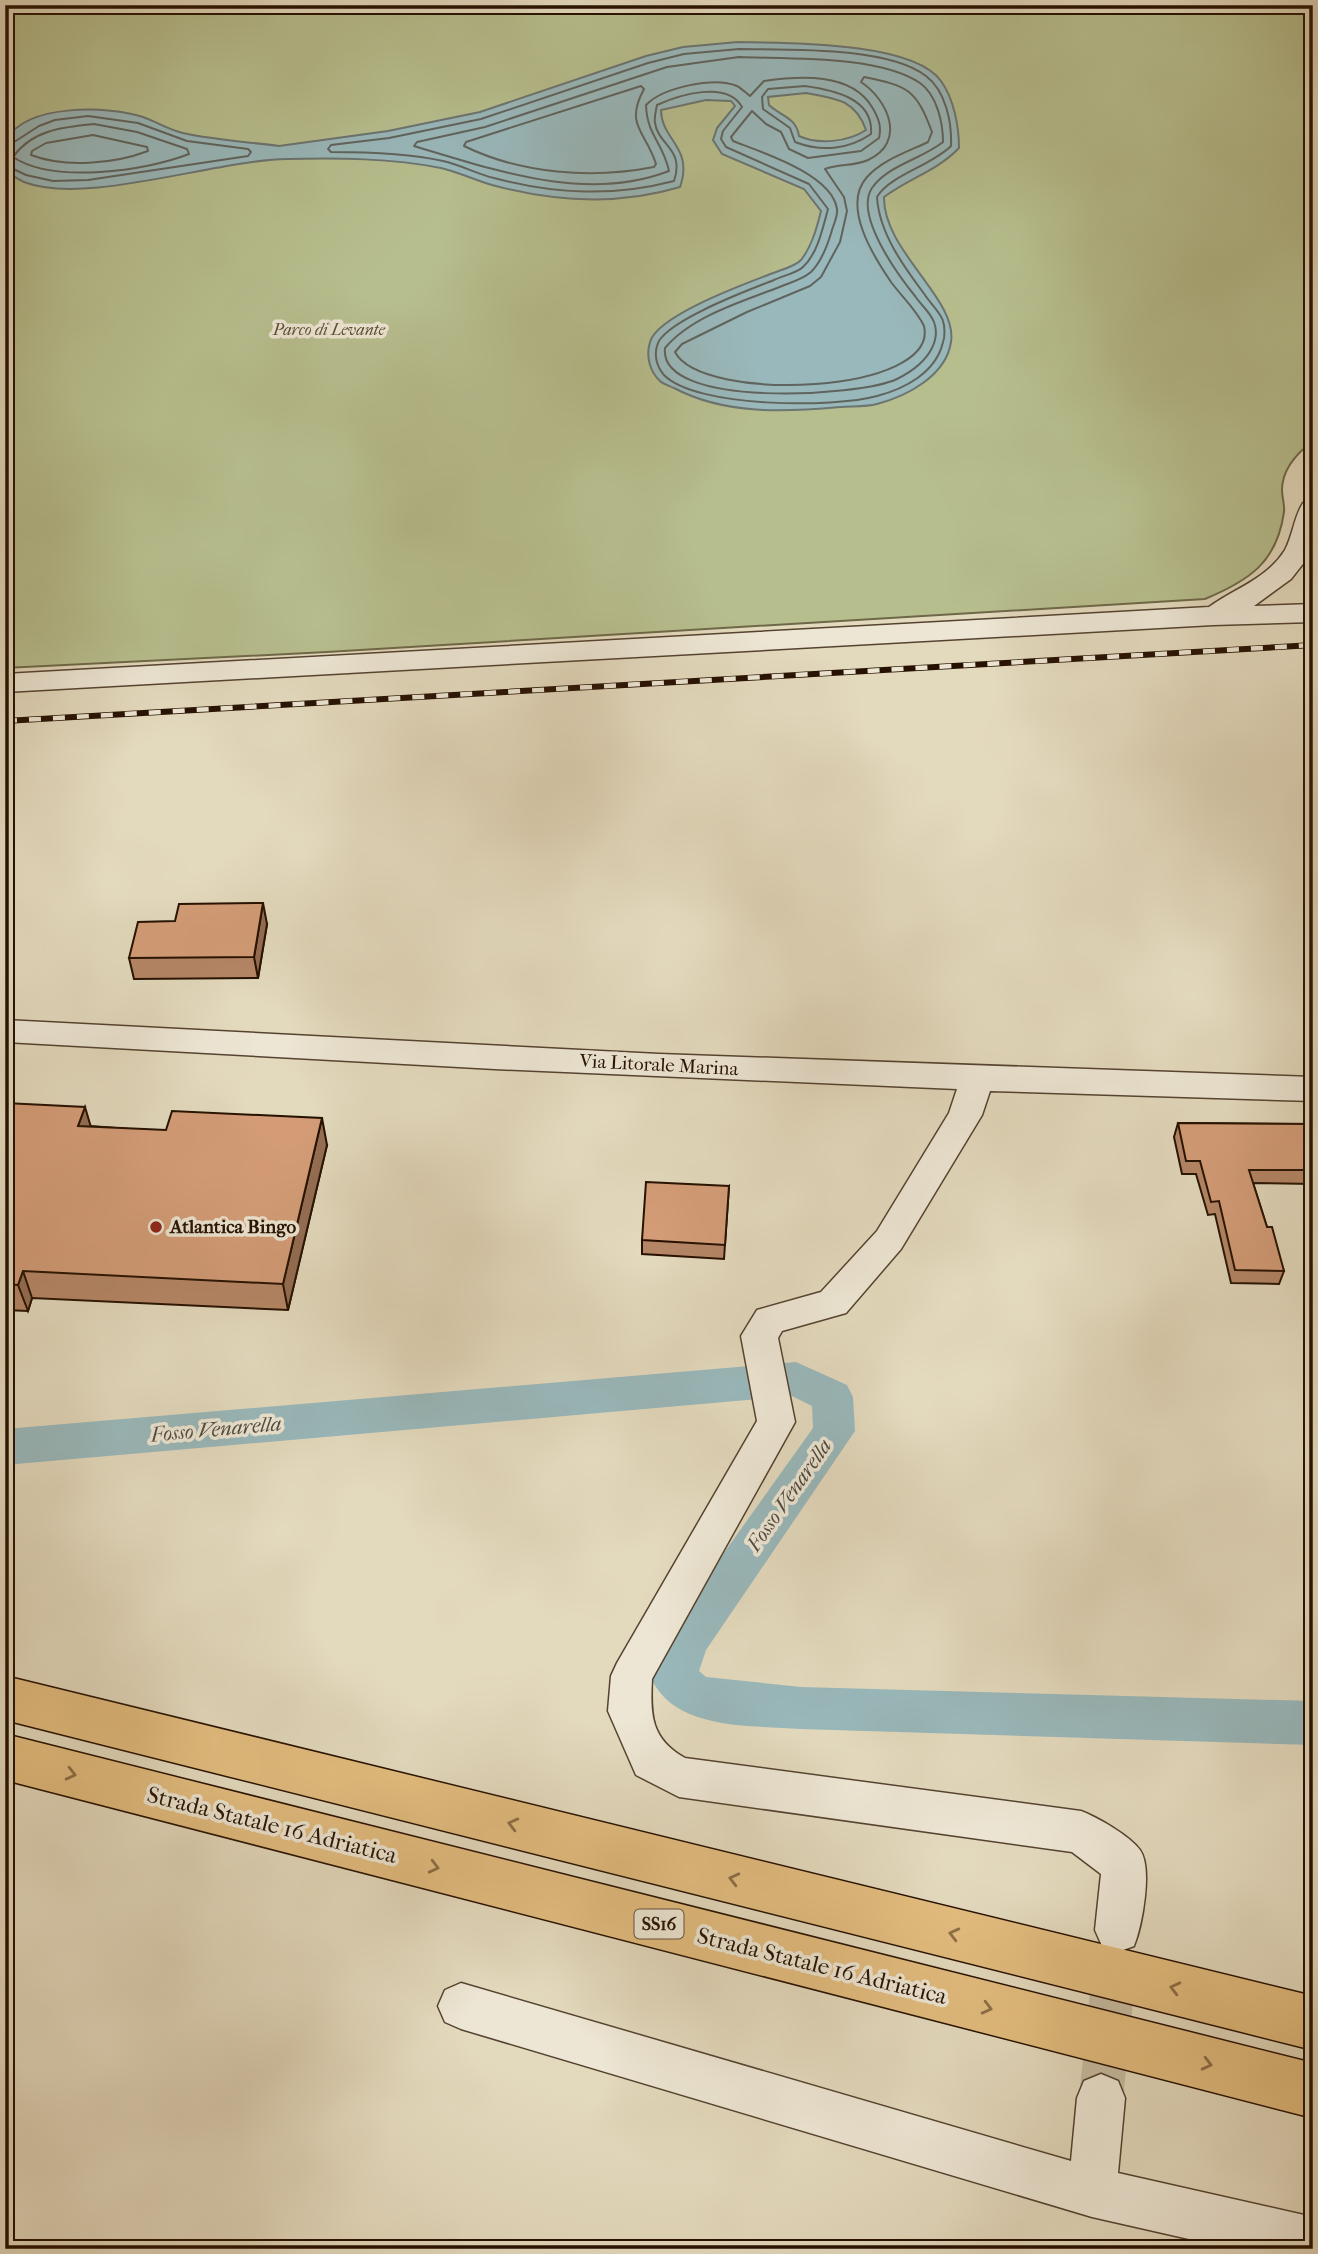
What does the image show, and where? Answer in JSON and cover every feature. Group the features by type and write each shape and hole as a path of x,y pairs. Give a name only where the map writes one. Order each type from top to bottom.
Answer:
{"highway":[{"path":"5,1698 1313,2023"},
{"name":"Strada Statale 16 Adriatica","path":"5,1757 1313,2091"}],"street":[{"path":"1213,616 1267,586 1283,573 1297,555 1311,524"},
{"path":"1283,573 1287,584 1313,602"},
{"path":"5,683 1213,616 1313,613"},
{"name":"Via Litorale Marina","path":"5,1031 392,1053 976,1080 1313,1089"},
{"path":"976,1080 965,1115 889,1240 833,1303 770,1320 759,1336 776,1422 632,1676 629,1711 651,1761 679,1777 1081,1832 1124,1864 1118,1930"},
{"path":"461,2006 1092,2192 1313,2242"},
{"path":"1092,2192 1101,2098"}],"green space":[{"name":"Parco di Levante","path":"5,5 1313,5 1313,441 1296,457 1285,476 1282,490 1284,512 1275,545 1258,568 1247,577 1205,599 327,652 5,668"}],"water":[{"path":"738,42 815,44 877,51 904,58 926,68 941,81 955,113 959,148 942,163 884,197 887,217 895,236 933,291 950,326 951,342 948,354 942,365 923,383 901,396 873,405 756,410 694,397 656,377 649,363 648,352 656,332 702,302 790,267 801,260 818,223 821,211 804,189 722,154 713,140 717,128 735,106 731,101 706,100 661,110 662,120 683,162 680,187 633,197 586,199 539,195 492,185 441,168 364,159 258,161 115,186 81,189 50,188 24,182 5,171 7,139 17,127 50,113 91,110 128,113 183,133 279,146 388,131 480,112 646,56 683,47","holes":["806,93 834,99 850,106 866,130 842,140 815,141 799,136 792,121 769,105 768,97"]}],"building":[{"path":"263,903 254,957 129,958 138,922 175,921 179,904"},
{"name":"Atlantica Bingo","path":"5,1103 85,1107 78,1126 166,1130 172,1111 322,1118 283,1284 23,1271 18,1285 5,1284"},
{"path":"1178,1123 1313,1124 1313,1170 1249,1170 1267,1227 1272,1227 1284,1271 1235,1270 1219,1201 1211,1202 1200,1161 1186,1161"},
{"path":"646,1182 729,1186 725,1245 642,1240"}],"waterway":[{"name":"Fosso Venarella","path":"5,1447 796,1379 832,1397 834,1431 687,1641 674,1678 693,1694 718,1701 801,1708 1313,1723"}],"tunnel":[{"path":"1101,2098 1116,1954"}],"railway":[{"path":"5,721 1313,645"}],"place":[{"name":"Atlantica Bingo","path":"156,1227"}]}
